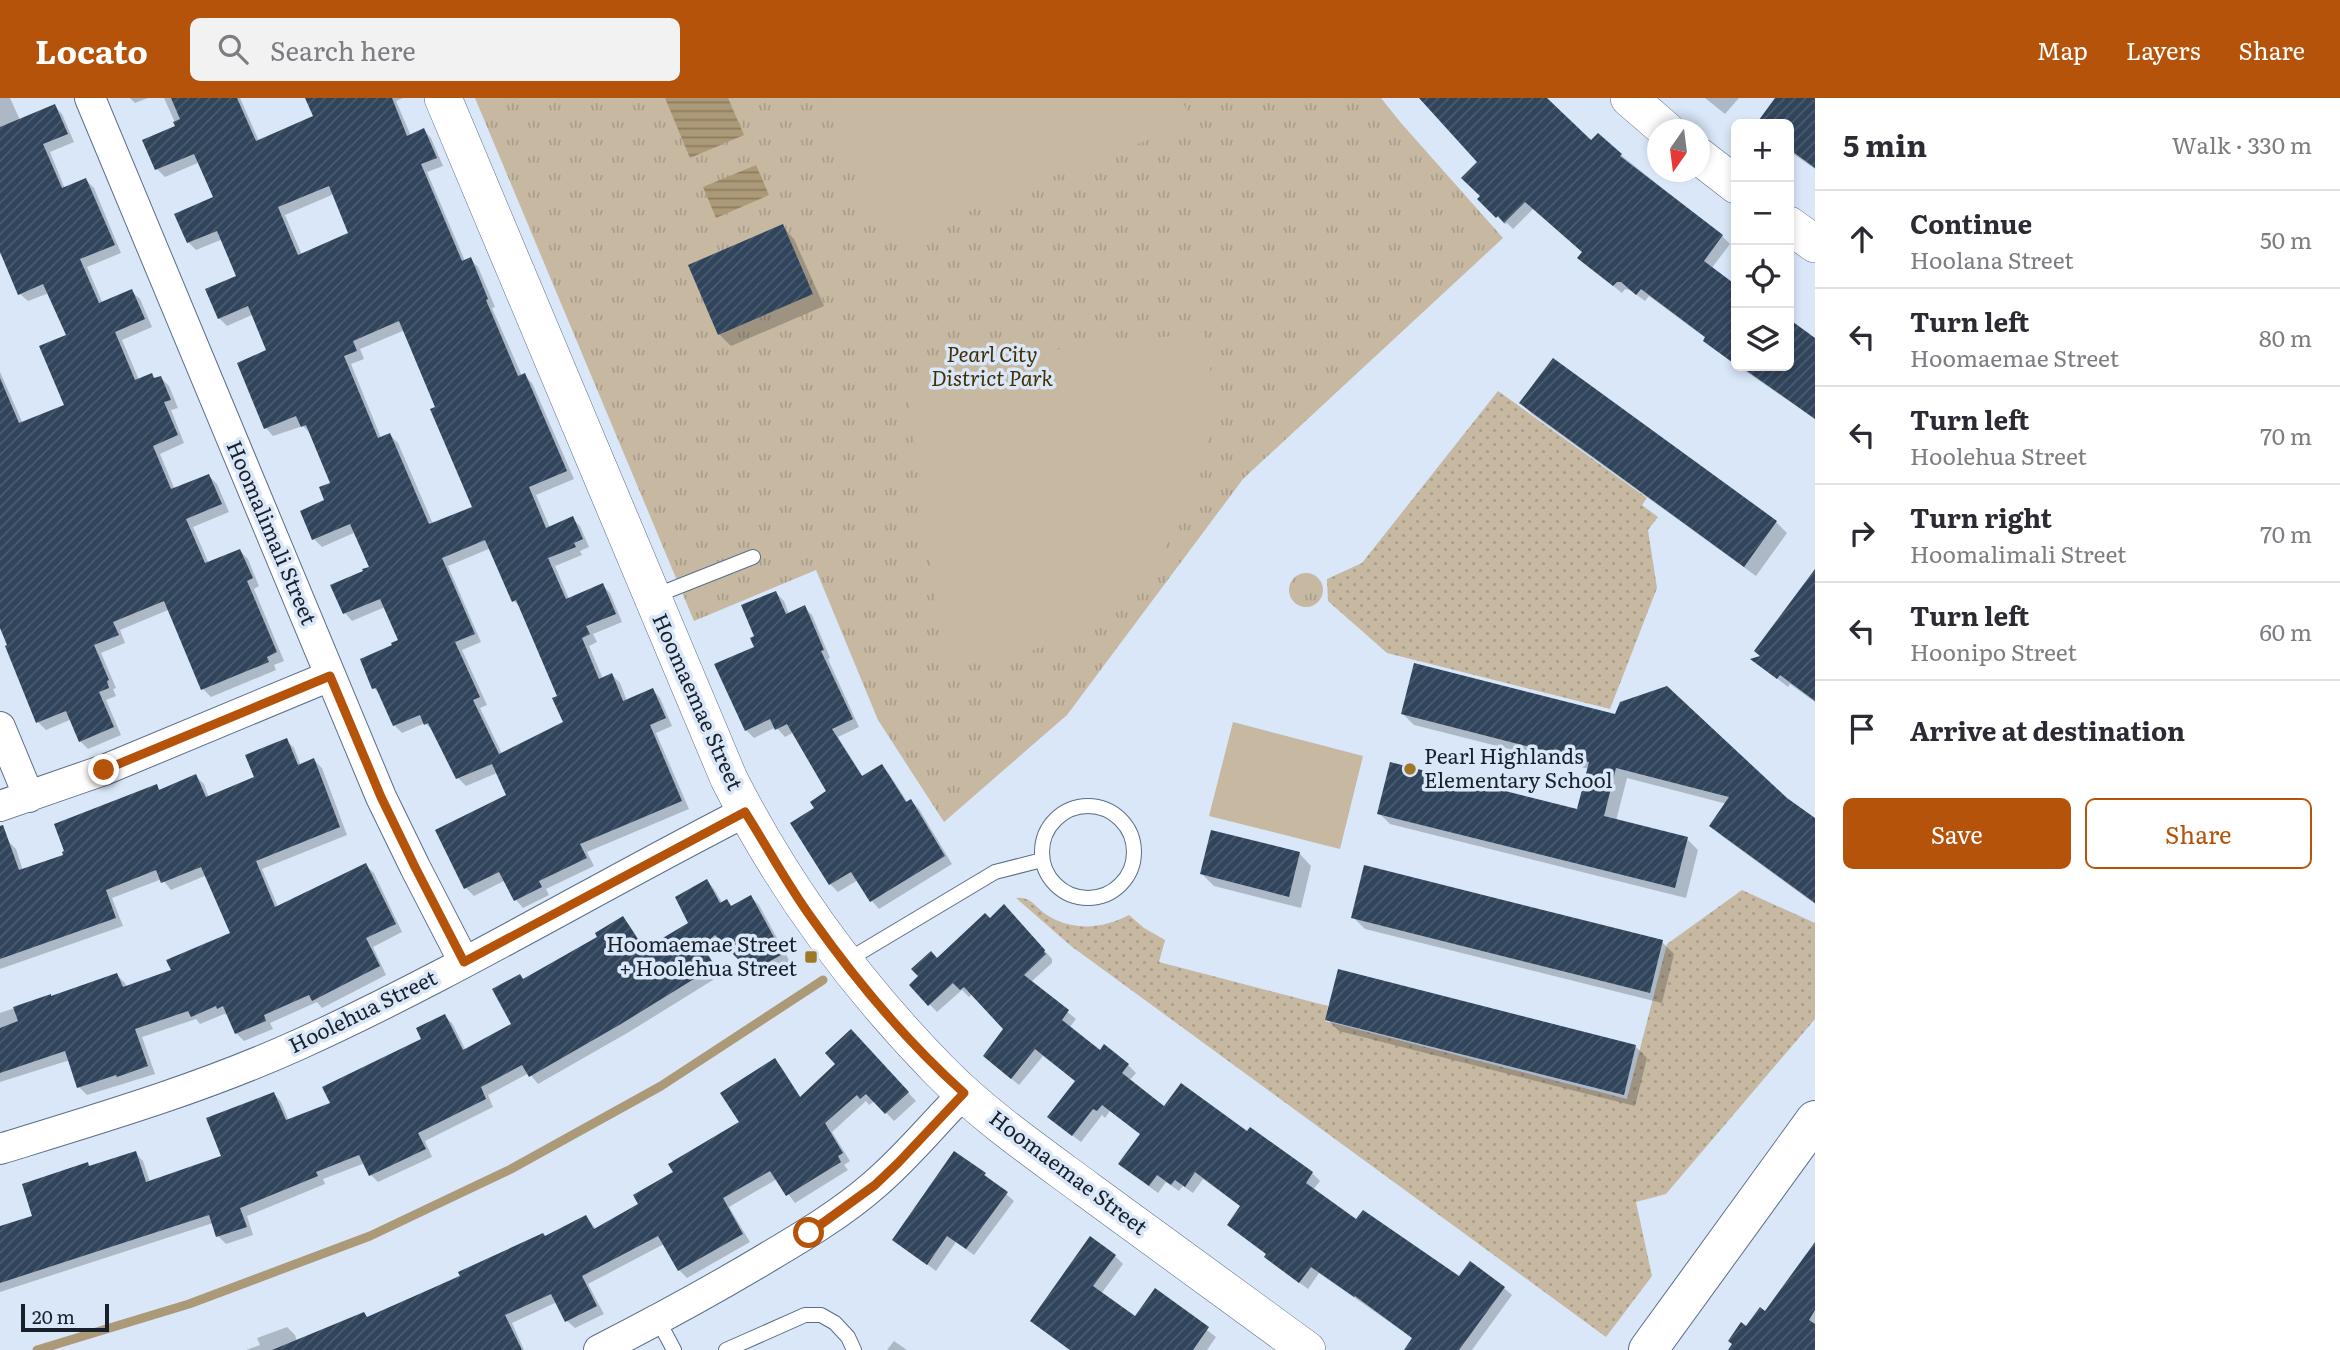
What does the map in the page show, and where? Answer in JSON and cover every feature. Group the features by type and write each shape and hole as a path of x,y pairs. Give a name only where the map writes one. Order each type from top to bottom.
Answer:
{"main road":[{"path":"1659,1346 1815,1120"}],"street":[{"name":"Hoomalimali Street","path":"90,98 381,797 464,962"},
{"name":"Hoomaemae Street","path":"443,98 729,779 745,812 812,918 844,962 940,1072 964,1093 1027,1145 1307,1350"},
{"path":"1629,98 1653,119"},
{"path":"1710,165 1732,182"},
{"path":"1794,229 1815,244"},
{"path":"0,806 104,770 330,676"},
{"path":"0,727 29,797"},
{"name":"Hoolehua Street","path":"0,1149 192,1088 285,1050 380,1006 745,812"},
{"path":"599,1350 658,1320 773,1254 848,1205 898,1163 964,1093"}],"lane":[{"path":"651,597 754,557"},
{"path":"1084,806 1099,807 1114,813 1125,824 1132,837 1132,867 1125,880 1114,891 1100,897 1084,898 1057,886 1042,860 1042,845 1047,830 1056,818 1069,810 1084,806"},
{"path":"844,962 995,872 1042,860"},
{"path":"726,1350 805,1315 821,1315 835,1323 848,1337 854,1350"},
{"path":"658,1320 674,1350"}],"green space":[{"name":"Pearl City District Park","path":"475,98 1381,98 1503,238 1243,479 1067,715 944,822 878,720 816,570 694,621"},
{"path":"823,98 1180,98 1194,122 897,241 886,238 877,228"},
{"path":"1204,332 1212,388 1209,439 1199,480 1183,518 1161,552 1134,584 1103,611 1067,634 1028,652 1007,658 944,666 909,397 910,381 918,370 928,365"},
{"path":"1498,391 1647,498 1642,505 1658,517 1648,530 1657,588 1610,709 1387,653 1328,601 1327,579 1362,563"},
{"path":"1306,573 1318,578 1323,590 1318,602 1306,607 1294,602 1289,590 1294,578"},
{"path":"1233,722 1363,756 1340,849 1209,816"},
{"path":"1742,890 1815,923 1815,1019 1666,1194 1636,1202 1652,1276 1606,1337 1071,946 1016,898 1029,900 1054,919 1075,926 1098,926 1129,915 1144,928 1165,940 1159,962 1328,1006 1325,1021 1627,1099 1667,944"}],"shaded area":[{"path":"665,98 728,98 744,135 690,158"},
{"path":"756,165 769,195 716,218 703,187"}],"building":[{"path":"171,98 237,98 256,141 313,116 305,98 392,98 407,136 424,128 437,158 421,164 462,261 471,257 518,376 525,373 567,471 529,487 546,528 573,516 583,539 574,543 576,547 548,558 566,599 603,583 616,614 586,626 590,634 582,638 599,679 612,673 623,701 653,688 666,718 650,725 682,801 580,844 587,858 539,881 542,887 514,901 499,872 464,889 435,830 506,795 492,764 456,779 428,723 424,725 420,715 393,726 376,688 372,689 360,659 398,640 380,599 343,614 330,585 369,567 350,524 312,540 300,511 324,500 319,487 330,483 306,425 301,427 296,416 264,429 237,363 266,350 248,306 218,319 205,289 236,276 217,231 187,243 174,214 213,197 194,154 155,170 142,140 175,126 173,122 180,119","holes":["329,186 348,233 298,255 278,207","399,321 435,407 430,409 472,507 429,524 390,433 378,438 344,356 357,351 353,341","485,540 512,602 516,600 557,696 552,698 563,722 499,754 473,700 480,697 455,642 475,634 442,558"]},
{"path":"1419,98 1547,98 1591,140 1598,133 1622,154 1620,156 1647,177 1647,182 1654,182 1723,235 1704,261 1731,281 1731,361 1703,341 1705,337 1641,289 1636,295 1621,282 1613,286 1577,258 1582,252 1525,202 1504,223 1498,216 1496,218 1477,199 1480,196 1461,178 1477,162"},
{"path":"1775,98 1815,98 1815,168 1794,153 1794,119 1760,119"},
{"path":"55,104 68,134 43,144 62,188 86,178 115,245 80,259 99,303 132,289 145,319 115,332 135,380 152,373 154,378 161,376 171,400 164,402 178,435 153,446 171,489 209,474 222,504 186,519 205,563 240,549 253,578 247,581 277,652 267,657 269,662 201,690 164,601 113,622 119,635 94,645 109,680 109,688 99,692 114,727 79,742 66,711 36,723 0,628 0,378 19,423 64,405 39,346 66,335 43,284 18,295 0,252 0,127"},
{"path":"783,224 813,294 718,335 688,265"},
{"path":"1794,323 1815,338 1815,419 1747,371 1794,371"},
{"path":"1553,358 1777,521 1744,567 1519,403"},
{"path":"1815,569 1815,701 1780,675 1777,679 1750,659 1760,656 1754,651"},
{"path":"776,591 786,614 805,605 824,650 821,651 853,719 832,729 862,776 882,764 906,802 911,799 945,856 870,902 851,872 829,885 790,823 814,808 810,802 826,791 787,724 775,730 770,719 745,731 714,664 754,647 750,638 754,636 741,605"},
{"path":"1414,663 1615,714 1620,702 1667,686 1787,798 1815,818 1815,903 1709,826 1729,797 1616,768 1604,816 1688,837 1675,888 1377,814 1390,762 1577,809 1589,762 1401,714"},
{"path":"287,738 298,765 314,758 340,827 256,861 275,907 366,863 396,924 366,938 380,966 312,1001 309,995 264,1015 266,1021 235,1034 223,1006 217,1009 216,1006 191,1017 188,1011 135,1029 148,1066 117,1077 116,1075 77,1088 65,1051 0,1073 0,1028 18,1021 13,1007 117,973 123,987 171,970 166,960 230,933 201,867 161,883 156,870 106,890 116,918 0,959 0,826 3,825 19,870 63,855 54,824 157,784 159,790 196,774 206,797 254,777 245,755"},
{"path":"1211,830 1300,852 1289,897 1200,874"},
{"path":"1364,865 1663,940 1650,993 1351,918"},
{"path":"707,879 720,903 727,899 731,906 751,895 783,954 750,972 715,935 702,946 715,966 529,1077 522,1065 481,1087 486,1099 418,1133 426,1149 369,1176 359,1155 316,1172 318,1176 240,1208 247,1227 216,1237 209,1215 0,1283 0,1226 32,1216 22,1184 88,1162 89,1166 136,1151 146,1182 221,1156 206,1118 274,1092 286,1120 330,1103 322,1087 421,1039 416,1028 445,1014 463,1050 511,1024 492,989 520,974 523,979 597,937 595,933 623,916 641,944 648,940 651,945 688,923 675,897"},
{"path":"1004,904 1045,950 1046,954 1024,975 1069,1010 1062,1020 1100,1050 1104,1044 1129,1064 1122,1073 1164,1106 1181,1083 1247,1131 1250,1127 1313,1172 1306,1183 1356,1219 1363,1210 1459,1276 1470,1261 1505,1287 1459,1350 1404,1350 1412,1338 1311,1267 1299,1283 1227,1225 1240,1206 1195,1172 1185,1187 1175,1180 1171,1185 1157,1175 1149,1186 1118,1164 1140,1134 1102,1105 1097,1111 1093,1109 1072,1136 1047,1117 1075,1081 1035,1049 1011,1079 983,1056 1003,1029 964,987 960,990 953,983 928,1006 909,985 918,976 911,969 931,951 937,958 985,913 990,918"},
{"path":"1338,969 1636,1045 1624,1095 1325,1020"},
{"path":"851,1029 909,1092 885,1114 866,1094 860,1099 857,1095 825,1123 843,1153 838,1156 841,1162 786,1196 770,1171 723,1198 743,1234 678,1271 658,1236 582,1276 597,1306 565,1322 551,1294 505,1315 522,1350 272,1350 364,1312 367,1317 460,1276 458,1272 543,1233 545,1236 586,1215 594,1229 638,1204 633,1195 673,1172 668,1164 739,1122 720,1093 775,1058 800,1097 835,1064 825,1053"},
{"path":"954,1151 1008,1192 966,1249 947,1236 927,1265 892,1240"},
{"path":"1090,1236 1116,1255 1093,1286 1135,1316 1155,1288 1209,1327 1193,1350 1070,1350 1030,1321"},
{"path":"1815,1242 1815,1310 1809,1320 1815,1324 1815,1350 1728,1350 1732,1344 1728,1341 1741,1322 1746,1326 1760,1307 1765,1311"}],"waterway":[{"path":"37,1350 189,1304 370,1236 511,1169 661,1086 823,980"}],"place":[{"name":"Pearl Highlands Elementary School","path":"1410,769"},
{"name":"Hoomaemae Street + Hoolehua Street","path":"811,957"}],"route":[{"path":"104,770 330,676 381,797 464,962 745,812 812,918 844,962 940,1072 964,1093 875,1185 809,1233"}]}
